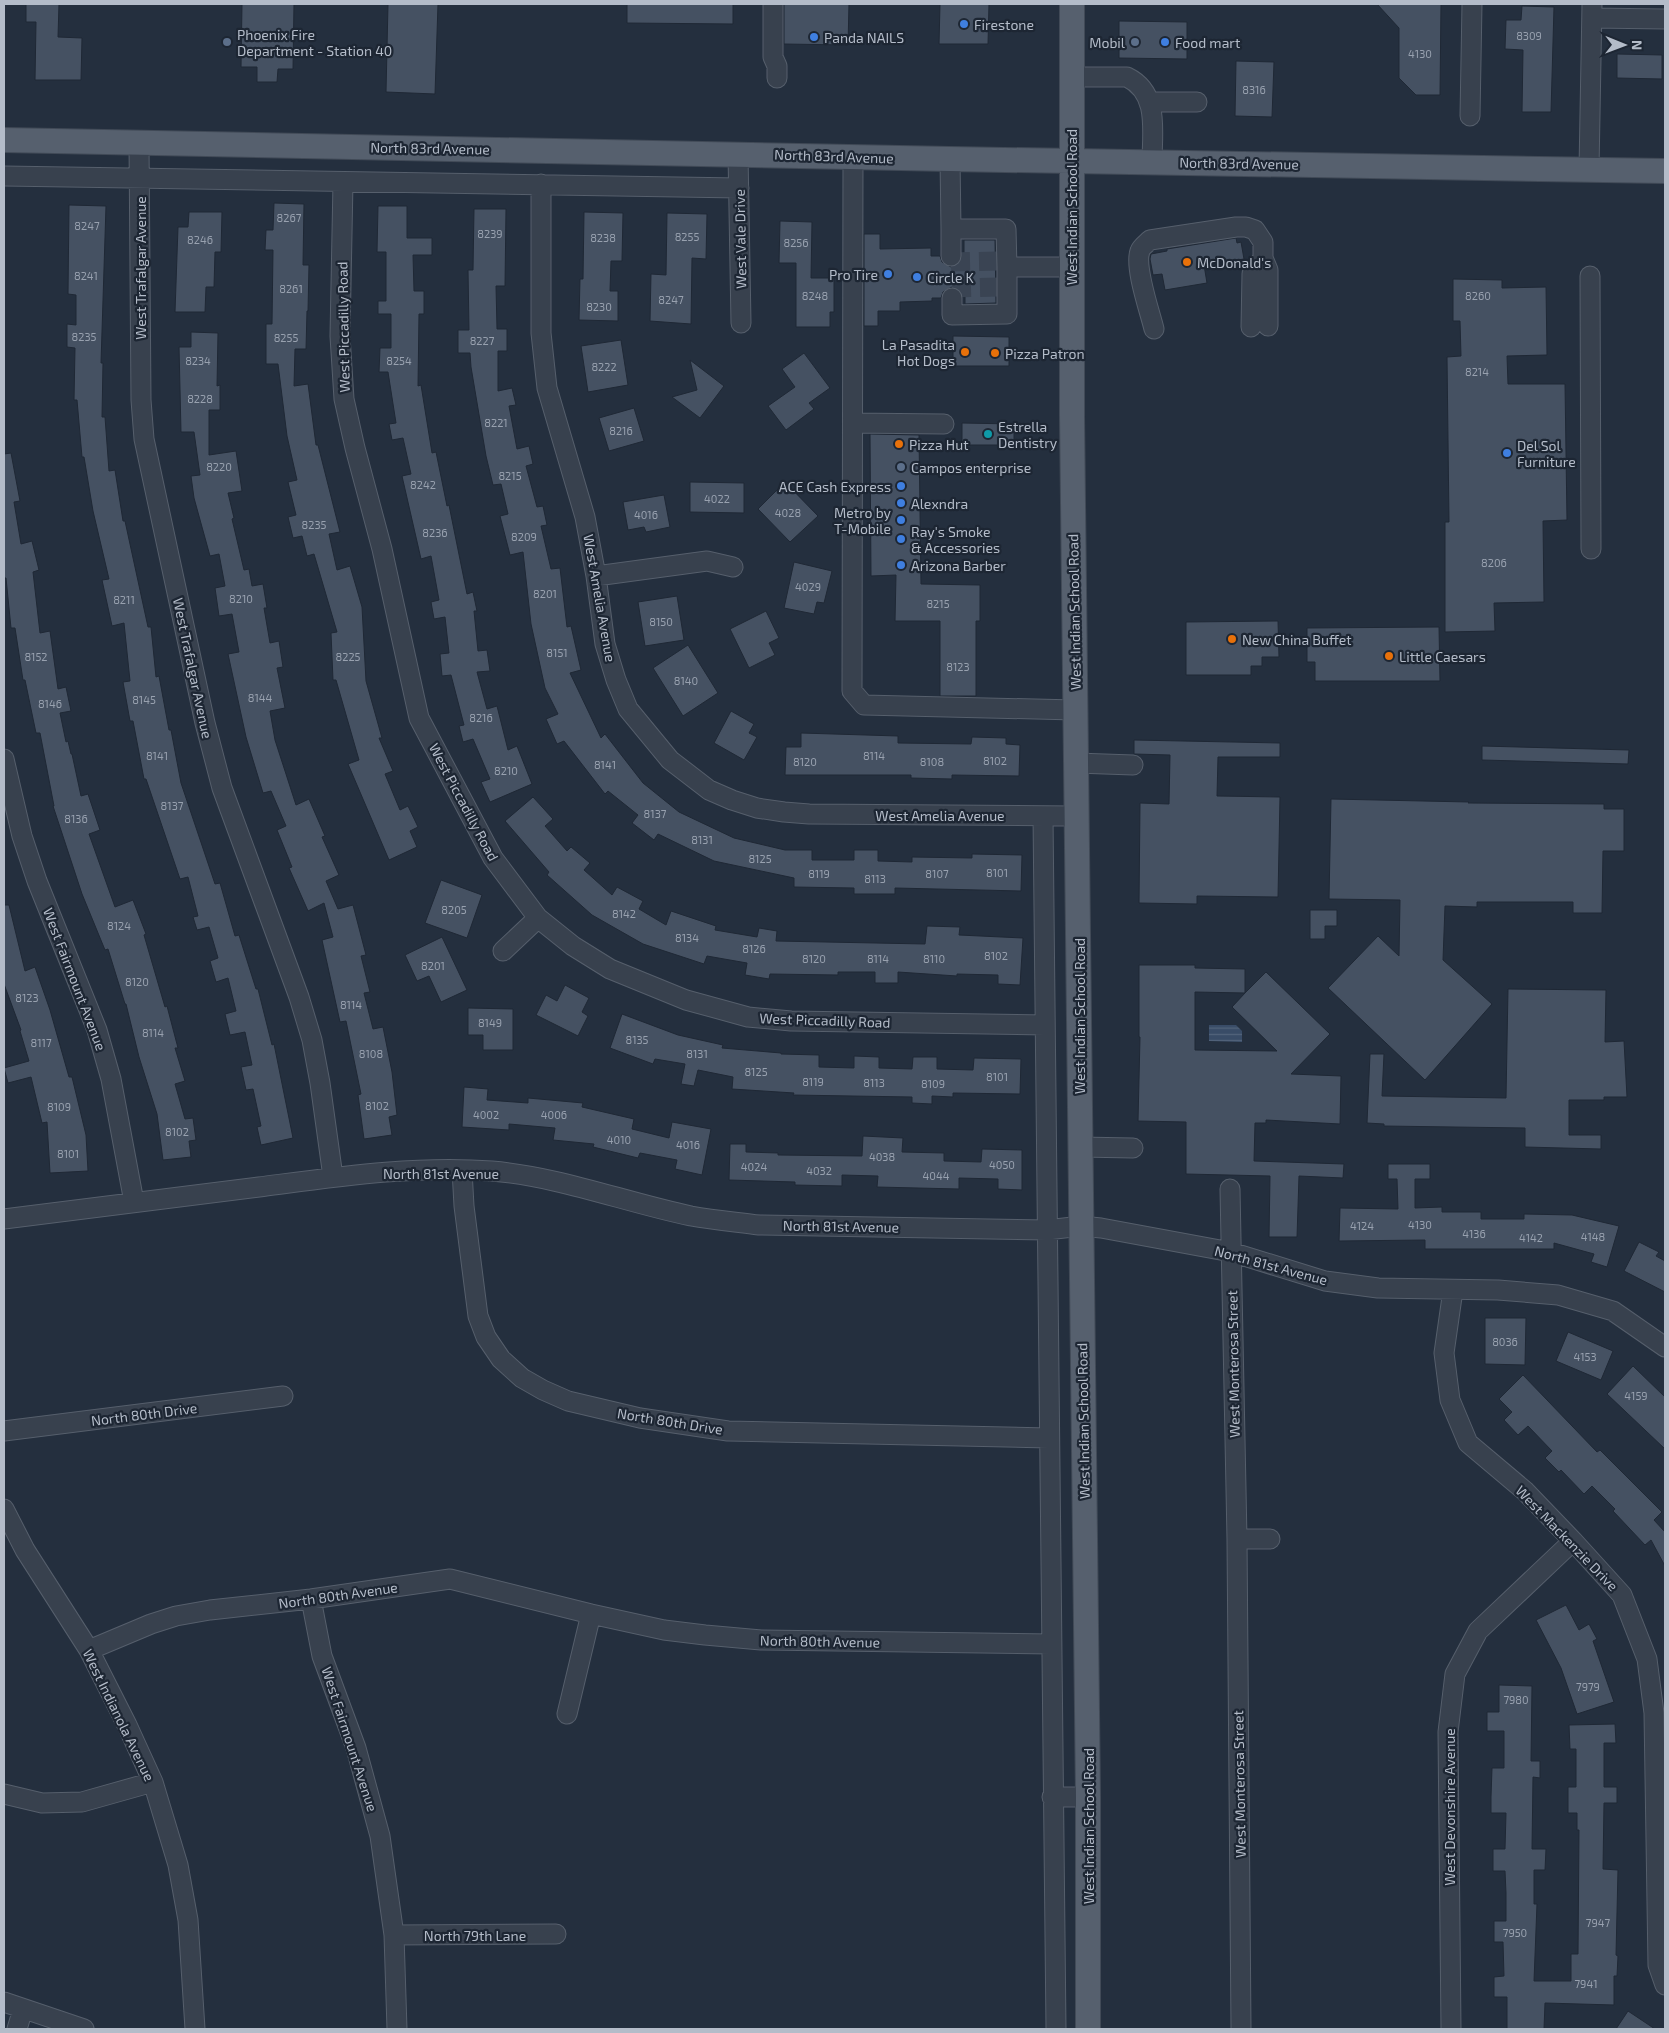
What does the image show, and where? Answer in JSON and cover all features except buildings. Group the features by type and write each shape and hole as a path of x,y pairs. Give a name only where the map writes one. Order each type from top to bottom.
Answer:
{"main road":[{"name":"West Indian School Road","path":"1072,4 1071,267 1088,1797 1088,2029"},
{"name":"North 83rd Avenue","path":"4,140 1665,171"}],"street":[{"path":"773,4 774,57 777,66 777,78"},
{"path":"1470,116 1472,4"},
{"path":"1589,169 1592,11 1665,19"},
{"path":"1071,77 1127,77 1143,90 1150,102 1152,113 1152,162"},
{"path":"1150,102 1197,102"},
{"name":"West Trafalgar Avenue","path":"139,143 141,400 144,439 205,724 222,788 300,996 312,1040 333,1177"},
{"name":"West Vale Drive","path":"738,154 741,323"},
{"path":"853,156 852,691 864,704 1075,710"},
{"path":"950,159 951,256"},
{"path":"4,176 739,188"},
{"name":"West Piccadilly Road","path":"343,182 340,336 344,399 382,549 419,718 493,858 538,918 573,946 610,969 686,1000 748,1017 791,1021 1045,1025"},
{"name":"West Amelia Avenue","path":"541,184 541,333 547,388 585,517 596,576 605,644 616,680 628,709 670,760 709,790 740,803 784,812 1077,816"},
{"path":"1154,329 1140,274 1140,251 1150,240 1246,227 1255,230 1263,242 1263,258 1268,270 1260,327"},
{"path":"951,229 1006,228 1003,287 1008,314 952,315 952,298"},
{"path":"1004,263 1071,267"},
{"path":"1590,276 1591,549"},
{"path":"852,423 944,424"},
{"path":"596,576 707,561 733,566"},
{"name":"West Fairmount Avenue","path":"4,758 22,836 37,881 102,1046 111,1078 134,1202"},
{"path":"1076,763 1133,765"},
{"path":"1043,816 1052,1797 1056,2029"},
{"path":"503,951 538,918"},
{"path":"1080,1147 1133,1148"},
{"name":"North 81st Avenue","path":"4,1219 333,1177 462,1170 518,1174 555,1180 689,1215 722,1221 759,1225 1047,1230 1081,1226 1231,1252 1325,1281 1378,1288 1498,1290 1558,1295 1613,1311 1665,1347"},
{"name":"North 80th Drive","path":"462,1170 464,1206 478,1316 486,1337 501,1359 522,1378 543,1390 568,1401 640,1418 728,1431 1049,1438"},
{"name":"West Monterosa Street","path":"1230,1189 1241,2029"},
{"name":"West Mackenzie Drive","path":"1452,1290 1444,1352 1450,1400 1468,1443 1525,1491 1622,1595 1647,1659 1654,1713 1658,1965 1665,1985"},
{"name":"North 80th Drive","path":"4,1431 283,1396"},
{"name":"West Indianola Avenue","path":"4,1509 25,1550 89,1650 128,1725 153,1782 178,1865 188,1920 196,2029"},
{"path":"1236,1538 1270,1539"},
{"name":"West Devonshire Avenue","path":"1451,2029 1448,1732 1455,1674 1478,1631 1573,1541"},
{"name":"North 80th Avenue","path":"89,1650 151,1624 176,1616 450,1579 664,1630 761,1640 1051,1644"},
{"name":"West Fairmount Avenue","path":"311,1599 322,1656 356,1748 371,1797 380,1836 394,1935 397,2029"},
{"path":"566,1714 591,1614"},
{"path":"4,1794 42,1803 82,1802 153,1782"},
{"path":"1052,1797 1088,1797"},
{"name":"North 79th Lane","path":"394,1935 556,1934"},
{"path":"4,2002 84,2029"},
{"path":"17,2029 23,2008"}],"water":[{"path":"1209,1025 1236,1025 1242,1031 1242,1042 1209,1041"}],"tunnel":[{"path":"951,262 998,261"},
{"path":"952,288 998,287"}],"place":[{"name":"Firestone","path":"964,24"},
{"name":"Panda NAILS","path":"814,37"},
{"name":"Phoenix Fire Department - Station 40","path":"227,42"},
{"name":"Mobil","path":"1135,42"},
{"name":"Food mart","path":"1165,42"},
{"name":"McDonald's","path":"1187,262"},
{"name":"Pro Tire","path":"888,274"},
{"name":"Circle K","path":"917,277"},
{"name":"La Pasadita Hot Dogs","path":"965,352"},
{"name":"Pizza Patron","path":"995,353"},
{"name":"Estrella Dentistry","path":"988,434"},
{"name":"Pizza Hut","path":"899,444"},
{"name":"Del Sol Furniture","path":"1507,453"},
{"name":"Campos enterprise","path":"901,467"},
{"name":"ACE Cash Express","path":"901,486"},
{"name":"Alexndra","path":"901,503"},
{"name":"Metro by T-Mobile","path":"901,520"},
{"name":"Ray's Smoke & Accessories","path":"901,539"},
{"name":"Arizona Barber","path":"901,565"},
{"name":"New China Buffet","path":"1232,639"},
{"name":"Little Caesars","path":"1389,656"}]}
